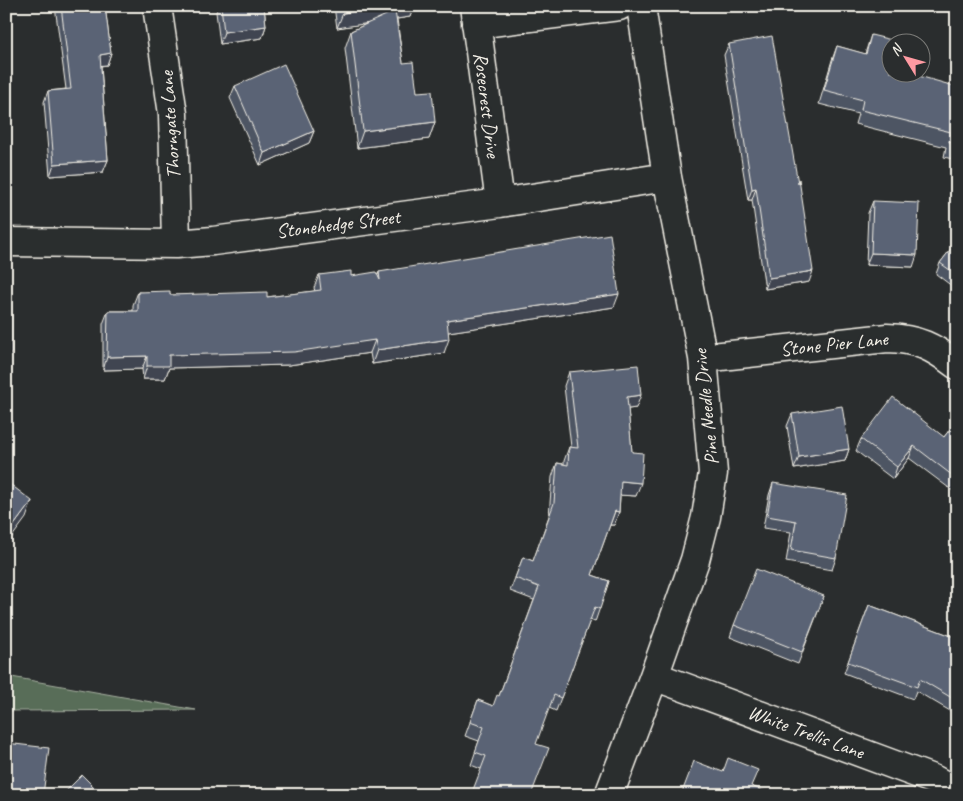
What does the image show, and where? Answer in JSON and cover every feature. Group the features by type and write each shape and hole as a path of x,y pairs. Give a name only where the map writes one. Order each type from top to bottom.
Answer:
{"street":[{"name":"Thorngate Lane","path":"157,6 172,114 176,244"},
{"path":"475,15 619,6"},
{"name":"Pine Needle Drive","path":"609,795 695,560 706,517 713,473 703,358 667,177 641,6"},
{"name":"Rosecrest Drive","path":"475,15 500,203"},
{"name":"Stonehedge Street","path":"6,242 176,244 500,203 667,177"},
{"name":"Stone Pier Lane","path":"703,358 887,338 910,338 935,349 957,366"},
{"name":"White Trellis Lane","path":"654,676 935,780 957,792"}],"green space":[{"path":"6,676 196,710 6,711"}],"building":[{"path":"61,6 105,6 111,53 100,55 108,160 54,164 48,91 71,89"},
{"path":"221,6 264,6 266,26 224,32"},
{"path":"342,6 388,6 343,13"},
{"path":"395,11 403,63 413,62 417,92 432,91 435,122 363,131 351,31"},
{"path":"871,35 880,37 880,82 930,82 930,79 954,86 957,76 957,145 949,142 951,132 861,110 863,100 824,90 837,46 866,54"},
{"path":"772,36 798,183 799,179 813,271 769,278 756,188 752,189 729,44"},
{"path":"284,64 314,131 264,153 235,86"},
{"path":"873,201 919,203 917,255 871,253"},
{"path":"610,234 619,294 447,320 449,339 377,350 375,340 294,352 169,355 169,366 147,366 147,356 107,357 108,311 138,311 138,292 170,291 170,295 267,292 267,297 321,290 319,275 351,271 351,276 376,272 380,280 379,272"},
{"path":"957,241 957,275 940,263"},
{"path":"6,293 11,293 11,353 6,353"},
{"path":"638,365 641,395 627,397 632,452 643,453 641,483 621,481 619,512 615,511 592,575 609,581 600,609 595,607 561,698 554,695 536,744 549,748 531,795 471,795 486,756 475,752 484,727 470,722 478,700 493,706 497,695 499,696 539,587 515,578 523,557 533,561 554,503 557,463 568,465 569,447 578,448 569,372"},
{"path":"893,397 944,437 957,420 957,479 914,446 897,467 861,439"},
{"path":"842,406 849,449 799,457 792,414"},
{"path":"6,481 32,501 6,536"},
{"path":"773,483 847,495 836,558 791,550 796,521 767,516"},
{"path":"756,569 824,596 802,652 734,625"},
{"path":"869,605 957,638 957,701 920,679 917,687 848,662"},
{"path":"6,743 49,748 43,795 6,794"},
{"path":"728,758 758,770 751,786 774,795 681,795 694,761 723,772"},
{"path":"82,775 102,795 62,795"},
{"path":"804,791 814,795 802,795"}]}
